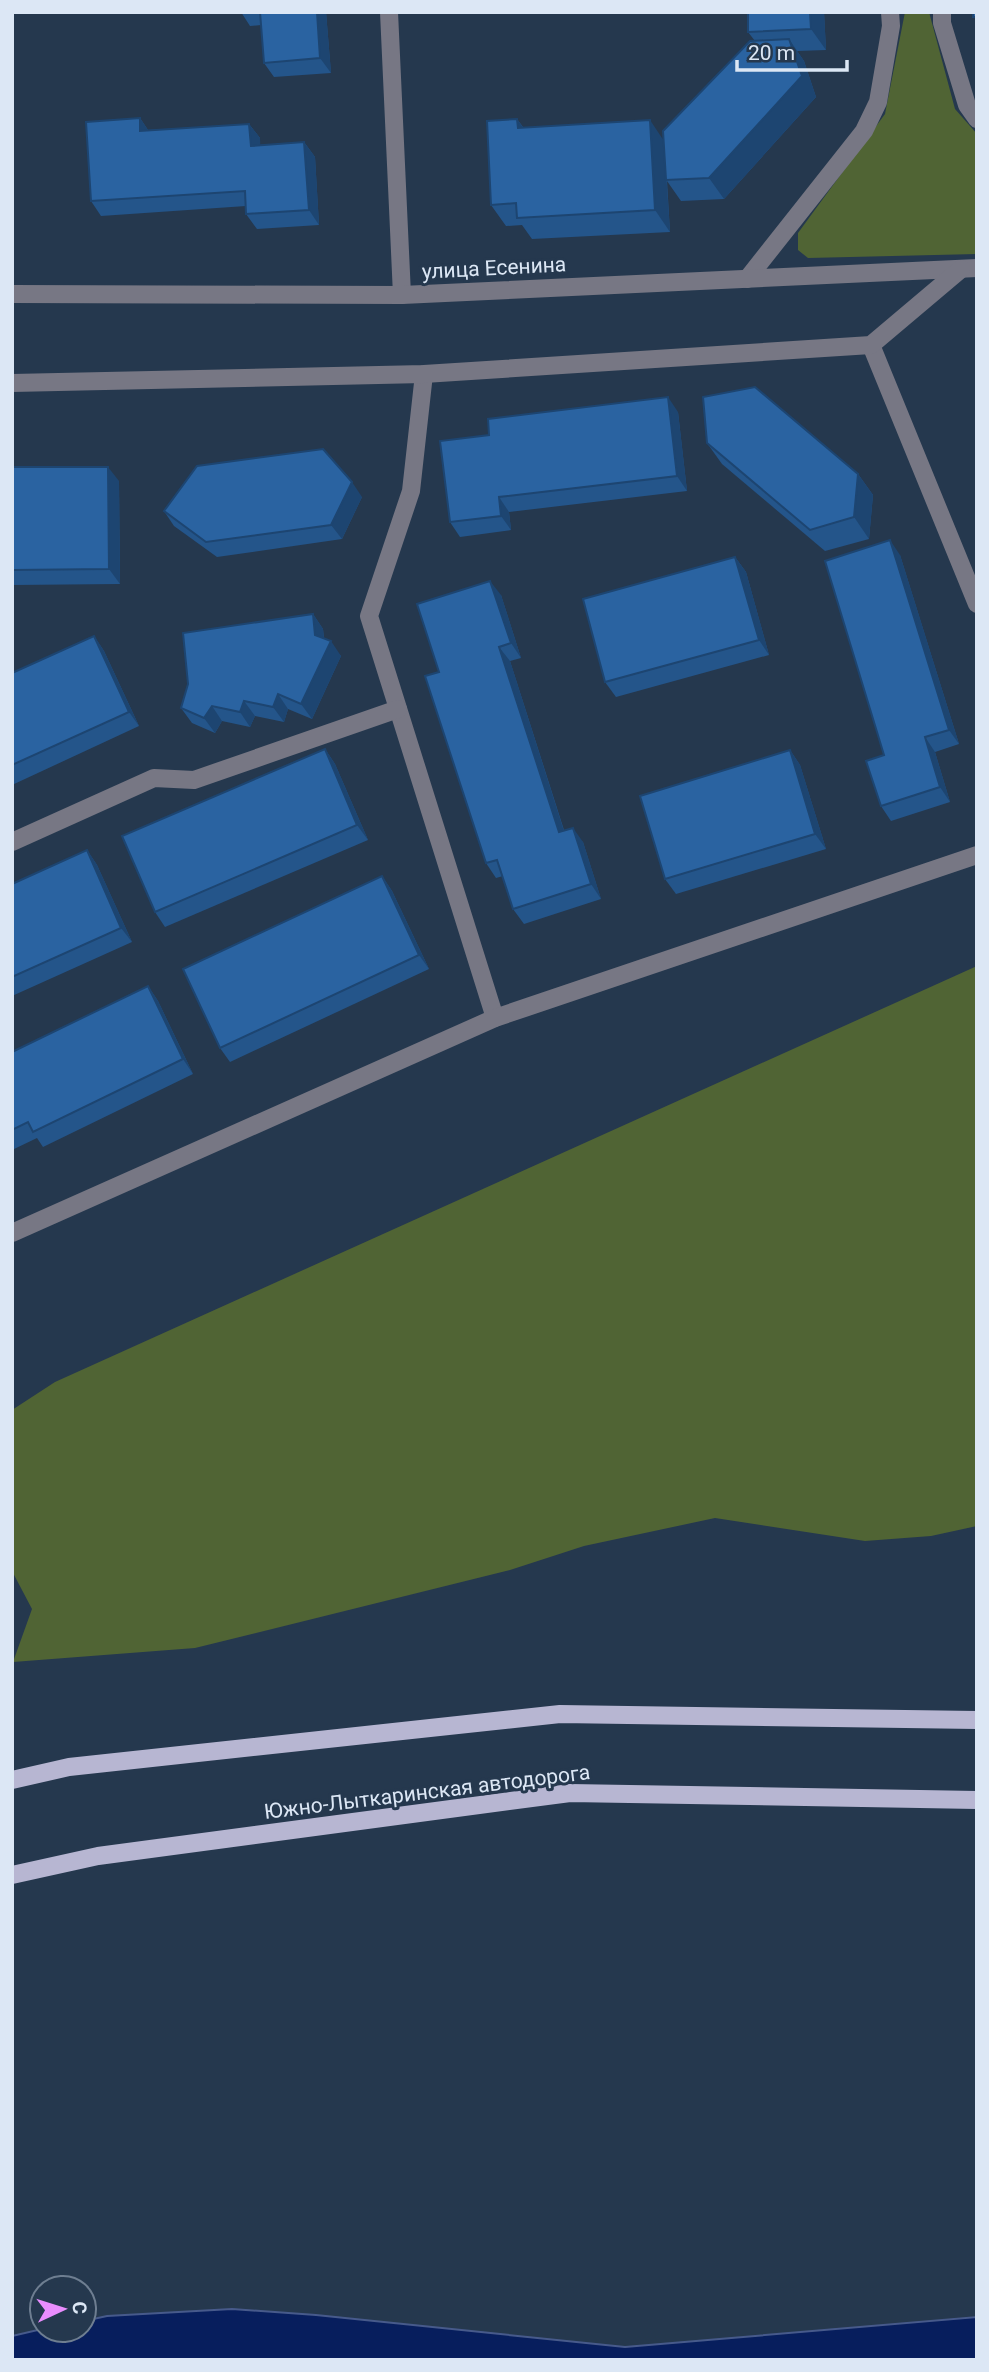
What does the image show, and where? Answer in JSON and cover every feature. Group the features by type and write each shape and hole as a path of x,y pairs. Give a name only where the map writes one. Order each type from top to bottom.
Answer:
{"main road":[{"path":"12,1780 69,1767 560,1714 977,1720"},
{"name":"Южно-Лыткаринская автодорога","path":"12,1875 98,1856 570,1793 977,1800"}],"lane":[{"path":"389,12 402,295"},
{"path":"747,279 864,131 878,102 891,26 890,12"},
{"path":"942,12 967,105 977,119"},
{"path":"12,383 424,374 871,345 969,269"},
{"name":"улица Есенина","path":"12,294 402,295 969,269"},
{"path":"871,345 977,604"},
{"path":"424,374 411,491 369,616 495,1018"},
{"path":"12,842 154,778 194,780 398,709"},
{"path":"12,1233 495,1018 977,855"}],"green space":[{"path":"905,12 929,12 955,109 977,134 977,254 808,258 798,250 798,233 885,114"},
{"path":"977,966 977,1526 931,1536 865,1541 715,1518 584,1546 510,1570 195,1648 13,1662 32,1609 12,1571 12,1410 55,1382"}],"shaded area":[{"path":"232,2309 316,2315 625,2347 977,2317 977,2360 12,2360 12,2336 28,2332 28,2344 98,2344 98,2318"}],"building":[{"path":"260,12 317,12 320,58 264,63"},
{"path":"748,12 810,12 811,29 748,32"},
{"path":"789,39 802,76 709,178 666,180 663,131 750,41"},
{"path":"140,118 140,131 249,124 251,146 304,142 309,210 246,214 245,191 91,201 86,122"},
{"path":"517,119 518,128 650,120 655,210 517,218 516,203 491,205 487,121"},
{"path":"755,387 858,474 854,517 810,530 707,443 703,397"},
{"path":"668,397 677,476 499,497 501,516 450,522 440,441 489,435 488,419"},
{"path":"323,449 352,482 331,525 206,542 164,511 197,466"},
{"path":"12,467 108,467 109,569 12,570"},
{"path":"890,540 949,730 925,737 940,787 881,806 866,761 884,755 825,561"},
{"path":"735,557 759,640 605,682 583,599"},
{"path":"490,581 511,643 499,647 559,832 573,828 591,884 513,909 497,860 486,863 425,676 439,672 417,604"},
{"path":"313,614 315,635 331,641 301,704 278,694 273,707 244,701 240,712 212,706 204,718 181,708 188,684 183,633"},
{"path":"94,636 129,712 12,765 12,673"},
{"path":"325,749 357,825 155,912 122,836"},
{"path":"790,750 815,834 665,879 640,796"},
{"path":"87,850 121,928 12,977 12,884"},
{"path":"382,876 419,955 220,1048 183,969"},
{"path":"148,986 183,1059 33,1132 28,1122 12,1130 12,1052"}]}
